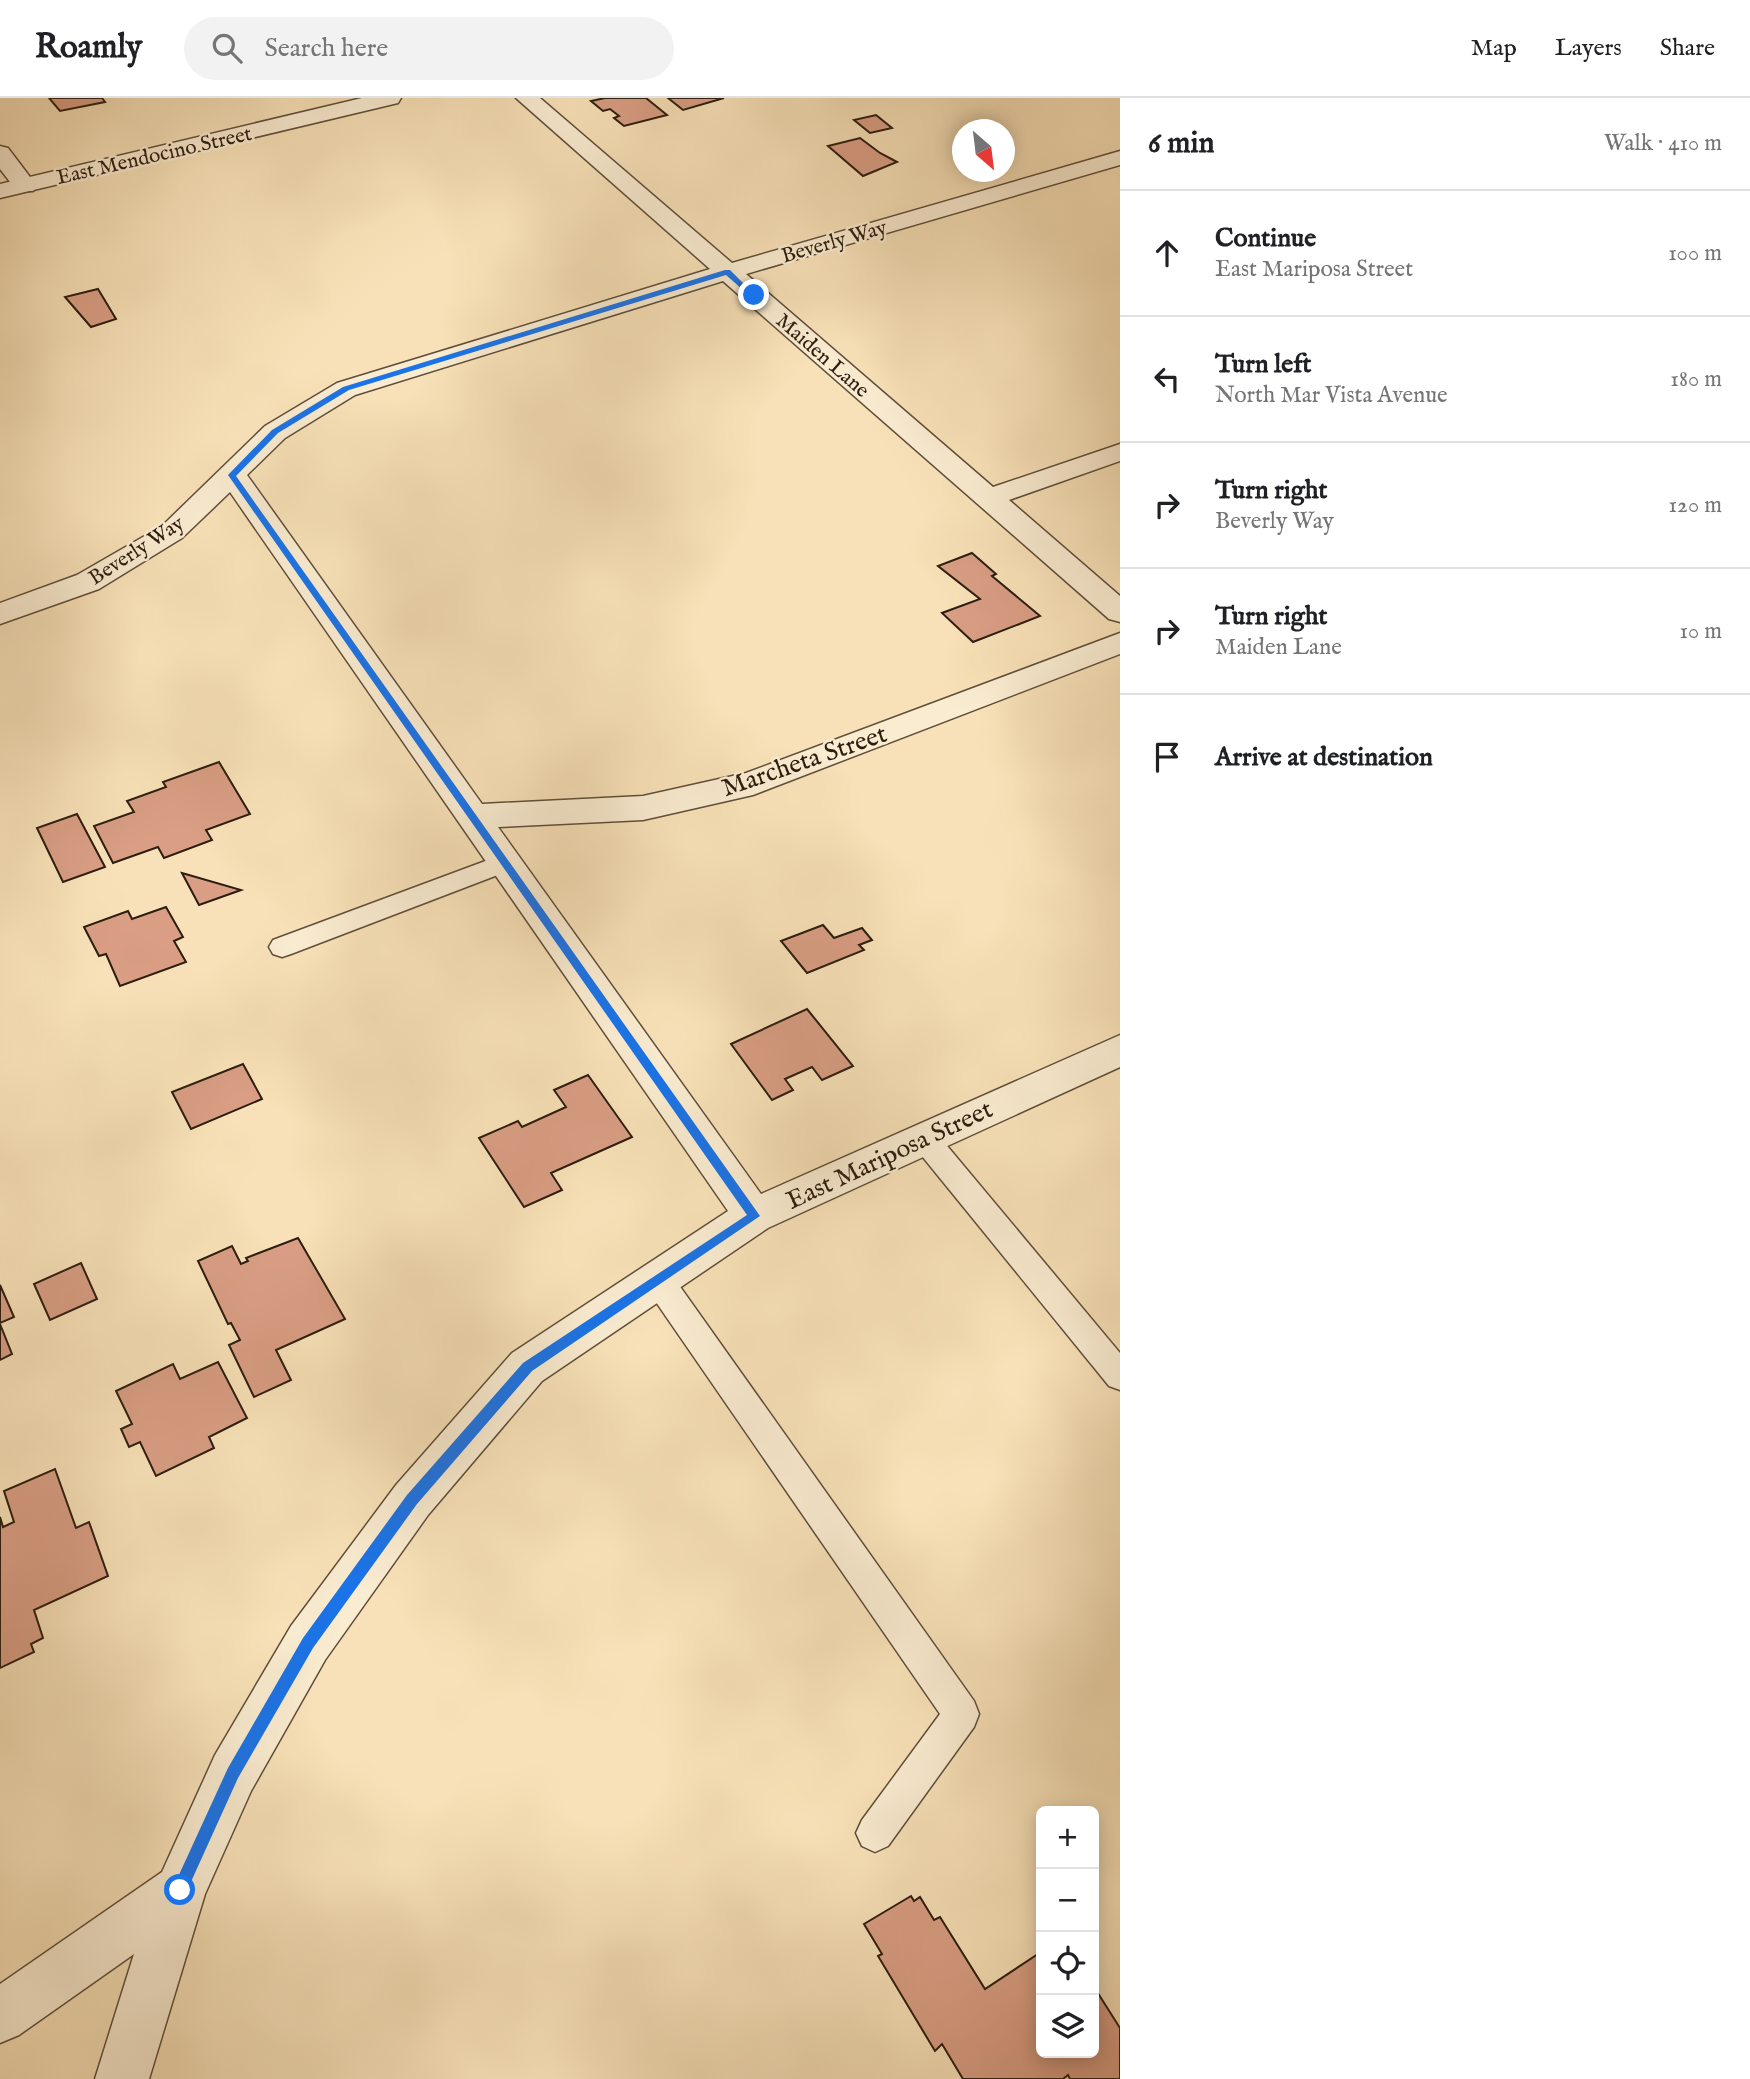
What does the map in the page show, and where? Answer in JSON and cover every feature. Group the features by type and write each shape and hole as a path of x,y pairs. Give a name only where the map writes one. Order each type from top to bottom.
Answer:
{"street":[{"name":"East Mendocino Street","path":"0,191 390,98"},
{"name":"Maiden Lane","path":"527,98 1120,612"},
{"path":"0,153 25,186"},
{"name":"Beverly Way","path":"0,614 88,582 172,533 275,432 346,389 727,272 1120,158"},
{"path":"988,498 1120,452"},
{"path":"232,475 475,816 754,1216"},
{"name":"Marcheta Street","path":"475,816 643,808 753,783 1120,643"},
{"name":"East Mariposa Street","path":"122,2079 180,1890 233,1773 308,1643 412,1500 527,1367 754,1216 1120,1050"},
{"path":"0,2016 180,1890"}],"lane":[{"path":"282,947 507,862"},
{"path":"923,1138 1120,1376"},
{"path":"658,1280 961,1714 875,1833"}],"building":[{"path":"49,98 102,98 105,102 60,111"},
{"path":"605,98 646,98 667,115 624,126 614,118 619,116 610,109 603,111 591,101"},
{"path":"668,98 724,98 683,110"},
{"path":"876,115 892,128 870,133 854,120"},
{"path":"860,138 897,162 863,176 828,146"},
{"path":"98,289 116,319 91,327 65,297"},
{"path":"972,553 996,574 992,576 1040,616 973,642 942,613 980,599 938,566"},
{"path":"219,762 250,814 206,830 212,840 164,858 158,847 113,863 94,826 134,812 127,801 166,787 163,782"},
{"path":"77,814 105,867 63,882 37,828"},
{"path":"182,873 241,890 199,905"},
{"path":"166,907 183,937 174,941 186,962 120,986 106,954 99,956 84,927 128,911 132,919"},
{"path":"823,925 834,938 862,928 872,940 859,945 864,950 807,973 781,941"},
{"path":"807,1009 853,1066 822,1080 812,1067 785,1079 793,1090 772,1100 731,1044"},
{"path":"243,1064 262,1099 191,1129 172,1092"},
{"path":"588,1075 632,1137 551,1173 562,1190 524,1207 479,1138 518,1121 522,1127 566,1107 554,1090"},
{"path":"298,1238 345,1319 276,1350 291,1380 254,1397 229,1345 240,1340 231,1323 228,1324 198,1261 232,1246 241,1264 248,1261 246,1258"},
{"path":"81,1263 97,1299 50,1320 34,1284"},
{"path":"0,1285 14,1317 0,1323"},
{"path":"0,1324 12,1354 0,1360"},
{"path":"218,1362 247,1418 209,1437 214,1448 156,1476 140,1442 129,1447 121,1429 132,1424 116,1391 173,1364 180,1379"},
{"path":"55,1469 76,1528 89,1522 108,1576 34,1610 43,1638 31,1644 34,1652 0,1668 0,1517 3,1527 14,1522 4,1491"},
{"path":"911,1896 914,1901 920,1897 934,1920 940,1917 985,1989 1036,1955 1036,2058 1099,2058 1099,1995 1120,2028 1120,2079 1070,2079 1068,2075 1063,2079 963,2079 942,2044 935,2051 878,1956 882,1954 864,1924"}],"route":[{"path":"180,1890 233,1773 308,1643 412,1500 527,1367 754,1216 475,816 232,475 275,432 346,389 727,272 754,295"}]}
